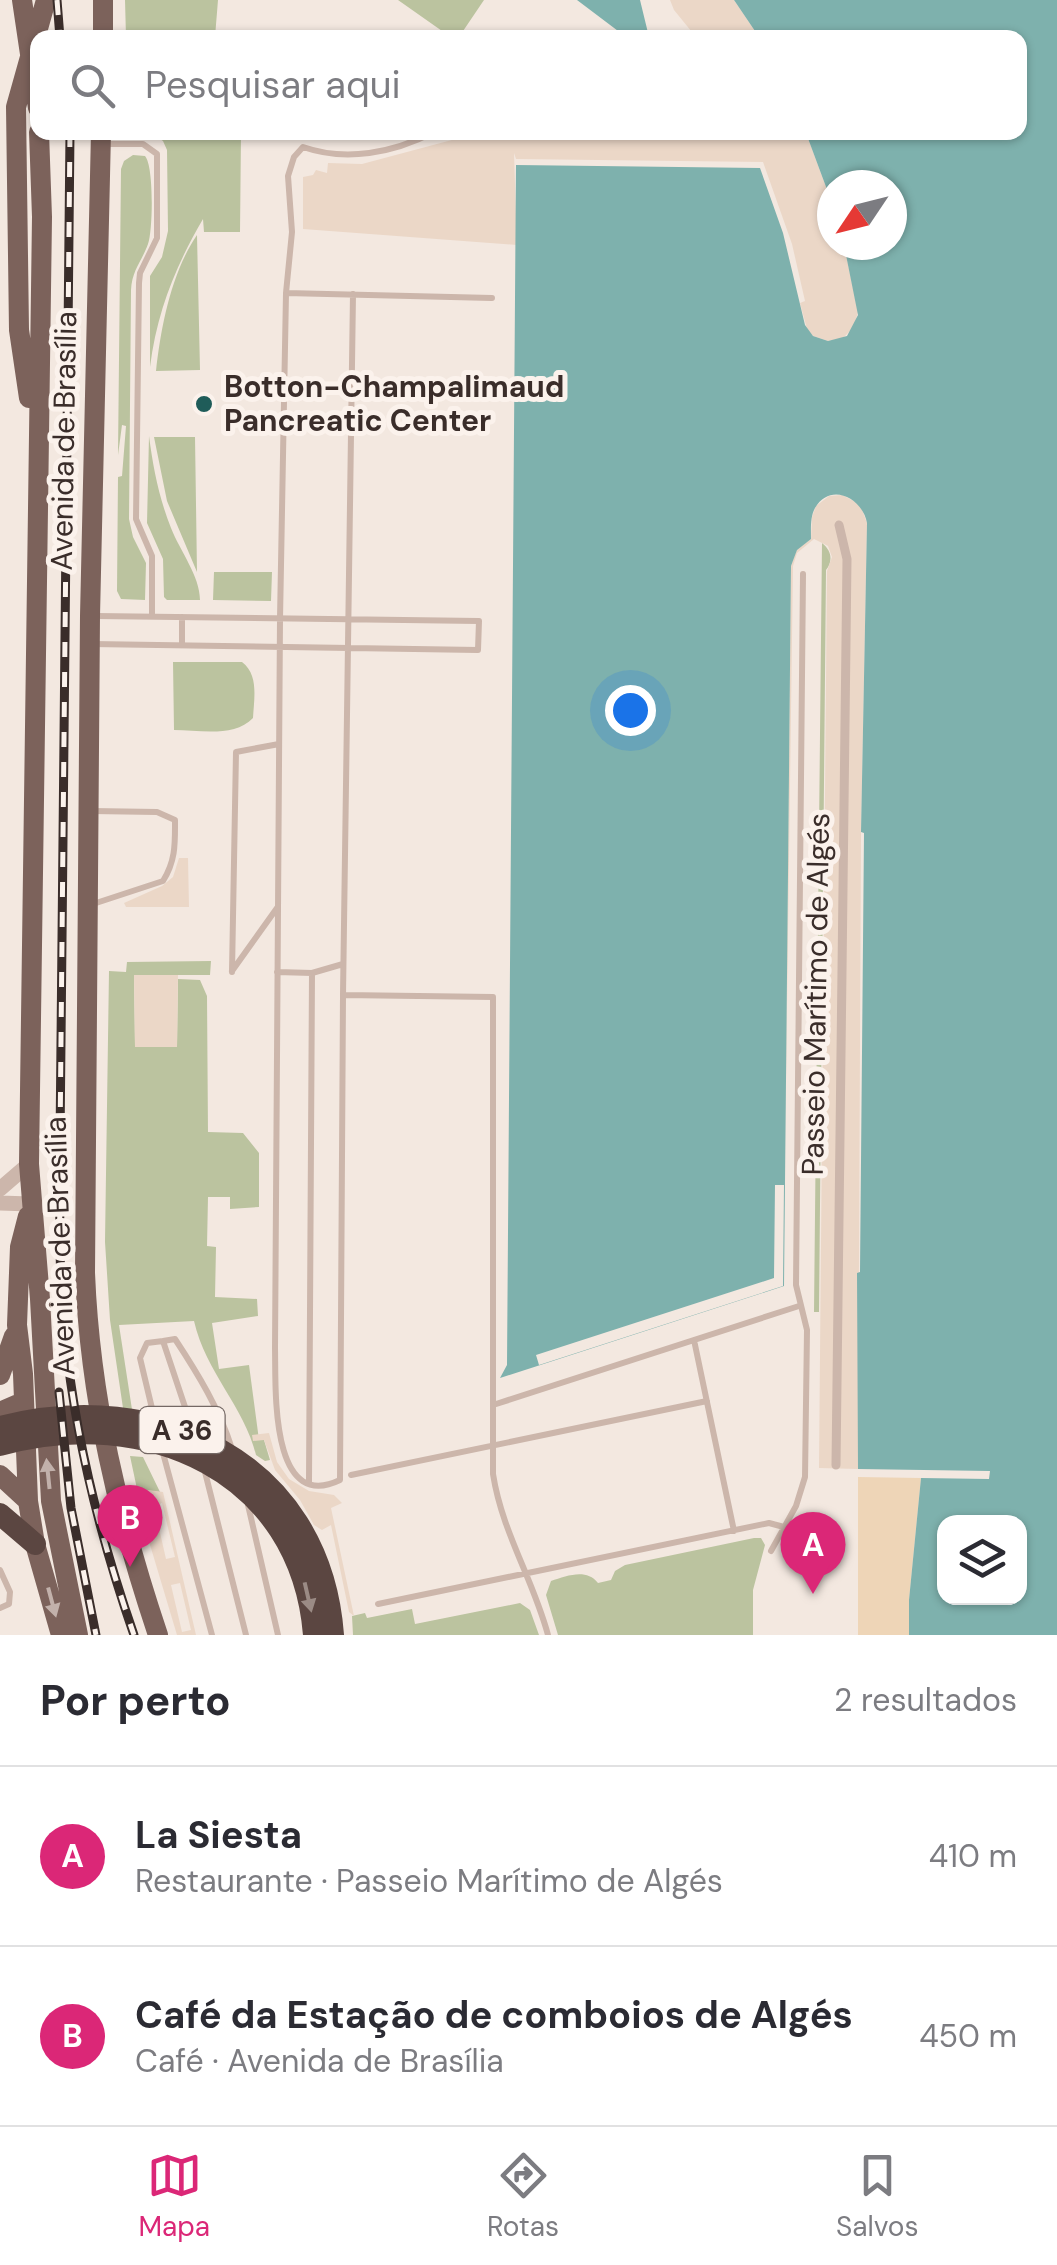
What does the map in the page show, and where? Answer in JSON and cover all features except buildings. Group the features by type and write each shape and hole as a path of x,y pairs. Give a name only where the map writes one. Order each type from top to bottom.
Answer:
{"highway":[{"name":"A 36","path":"0,1427 93,1415 132,1418 181,1430 232,1456 260,1478 294,1517 305,1556 314,1635"},
{"name":"A 36","path":"0,1445 80,1432 122,1434 172,1446 212,1465 244,1489 305,1556 326,1588 333,1635"},
{"path":"5,1517 35,1544"}],"main road":[{"path":"22,0 30,54"},
{"path":"38,30 46,0"},
{"path":"103,0 103,30"},
{"path":"30,57 16,107 19,330 38,458"},
{"path":"40,140 28,1164 50,1502 78,1635"},
{"name":"Avenida de Brasília","path":"101,140 90,616 85,1273 91,1357 114,1448 125,1531 158,1635"},
{"path":"30,1204 20,1247 17,1325 28,1501 35,1544 60,1635"},
{"path":"0,1374 17,1325"},
{"path":"0,1412 44,1392"},
{"path":"0,1398 22,1402"},
{"path":"0,1475 28,1501"}],"street":[{"name":"Passeio Marítimo de Algés","path":"836,1464 847,561 839,525"},
{"path":"0,1188 28,1164"},
{"path":"0,1204 30,1204"}],"lane":[{"path":"115,140 143,144 157,154 157,238 139,283 136,480 138,528 152,556 152,616"},
{"path":"353,294 340,1480 321,1485 309,1482 286,1463 277,1411 280,619 286,293 292,232 288,176 303,147 344,156 362,155 409,140"},
{"path":"286,293 492,298"},
{"path":"771,1551 796,1506 804,1477 807,1330 796,1265 803,574"},
{"path":"90,616 479,622 478,650 90,644"},
{"path":"182,616 182,645"},
{"path":"278,907 232,972 236,752 279,744"},
{"path":"87,906 164,880 174,863 175,842 174,820 157,812 88,811"},
{"path":"277,972 312,973 343,964"},
{"path":"309,1482 312,973"},
{"path":"343,995 493,997 494,1474 502,1518 548,1635"},
{"path":"493,1404 800,1306"},
{"path":"212,1635 140,1358 146,1344 175,1340 224,1422 278,1635"},
{"path":"694,1340 734,1531"},
{"path":"163,1341 203,1466 246,1635"},
{"path":"351,1475 707,1401"},
{"path":"135,1449 240,1475"},
{"path":"378,1604 769,1524 784,1527"},
{"path":"0,1570 10,1601 0,1608"}],"green space":[{"path":"125,0 218,0 216,30 126,30"},
{"path":"398,0 484,0 464,30 441,30"},
{"path":"241,140 240,232 204,232 203,219 169,290 150,367 150,276 162,257 168,231 167,150 163,141"},
{"path":"133,155 145,156 148,162 152,198 148,244 131,290 129,519 146,563 145,600 121,599 117,591 118,477 122,476 126,426 122,425 118,455 121,169"},
{"path":"197,235 200,370 156,371 174,283"},
{"path":"149,436 163,505 193,573 200,600 164,597 163,559 147,523"},
{"path":"154,437 195,437 197,572 167,501"},
{"path":"822,543 830,560 826,570 819,1312 814,1312"},
{"path":"214,572 272,572 271,601 213,600"},
{"path":"173,662 242,662 253,680 253,718 226,731 174,730"},
{"path":"211,961 210,975 134,975 135,1046 177,1047 178,979 200,980 207,996 208,1132 243,1133 259,1153 259,1207 230,1209 230,1197 208,1197 207,1246 216,1247 215,1297 257,1299 258,1316 212,1323 219,1369 249,1365 259,1440 264,1440 270,1460 265,1461 256,1455 243,1421 207,1357 194,1321 119,1325 137,1442 128,1442 110,1320 105,1242 109,971 126,972 127,962"},
{"path":"130,1456 143,1457 160,1492 137,1489"},
{"path":"761,1538 765,1545 753,1590 753,1635 558,1635 546,1595 551,1581 582,1574 598,1583 611,1580 615,1571 625,1565"},
{"path":"520,1603 530,1610 539,1635 353,1635 352,1616 365,1613 367,1618 412,1609 415,1624"}],"sand":[{"path":"858,1477 921,1478 909,1635 858,1635"}],"shaded area":[{"path":"670,0 734,0 754,30 690,30"},
{"path":"452,140 809,140 820,170 817,260 847,260 858,312 854,327 843,338 828,341 813,336 807,329 792,244 763,162 516,159 514,153 517,245 303,229 303,177 316,170 327,173 328,163 362,164"},
{"path":"842,495 860,504 867,523 861,831 858,1469 819,1468 827,571 832,557 828,546 814,539 797,553 793,566 785,1151 791,566 797,549 811,539 816,506 829,496"},
{"path":"179,858 188,858 189,907 126,907 124,903 173,877"},
{"path":"134,975 178,975 177,1047 135,1047"},
{"path":"269,1433 277,1462 289,1479 309,1491 334,1495 342,1503 331,1508 354,1616 349,1612 331,1525 322,1530 314,1525 300,1500 275,1470 264,1440 253,1441 252,1435"},
{"path":"133,1488 163,1492 196,1635 177,1635","holes":["162,1503 175,1557 166,1559 154,1506","180,1583 191,1630 182,1632 171,1585"]}],"water":[{"path":"577,0 640,0 647,30 617,30"},
{"path":"734,0 1057,0 1057,1635 909,1635 921,1478 989,1479 990,1471 858,1469 864,833 861,832 867,523 859,507 846,496 829,496 815,508 811,539 797,550 791,566 784,1286 500,1378 507,1365 516,165 760,168 783,233 805,325 813,336 828,341 847,336 858,315 847,260 907,260 907,170 820,170 809,140 1027,140 1027,30 754,30"}],"pier":[{"path":"775,1185 784,1185 783,1286 539,1365 536,1355 774,1278"}],"railway":[{"path":"57,0 59,30"},
{"path":"70,140 61,1287 69,1373 82,1449 110,1561 134,1635"},
{"path":"59,1392 71,1508 96,1635"}],"place":[{"name":"Botton-Champalimaud Pancreatic Center","path":"204,404"},
{"name":"Café da Estação de comboios de Algés","path":"130,1567"},
{"name":"La Siesta","path":"813,1594"}]}
